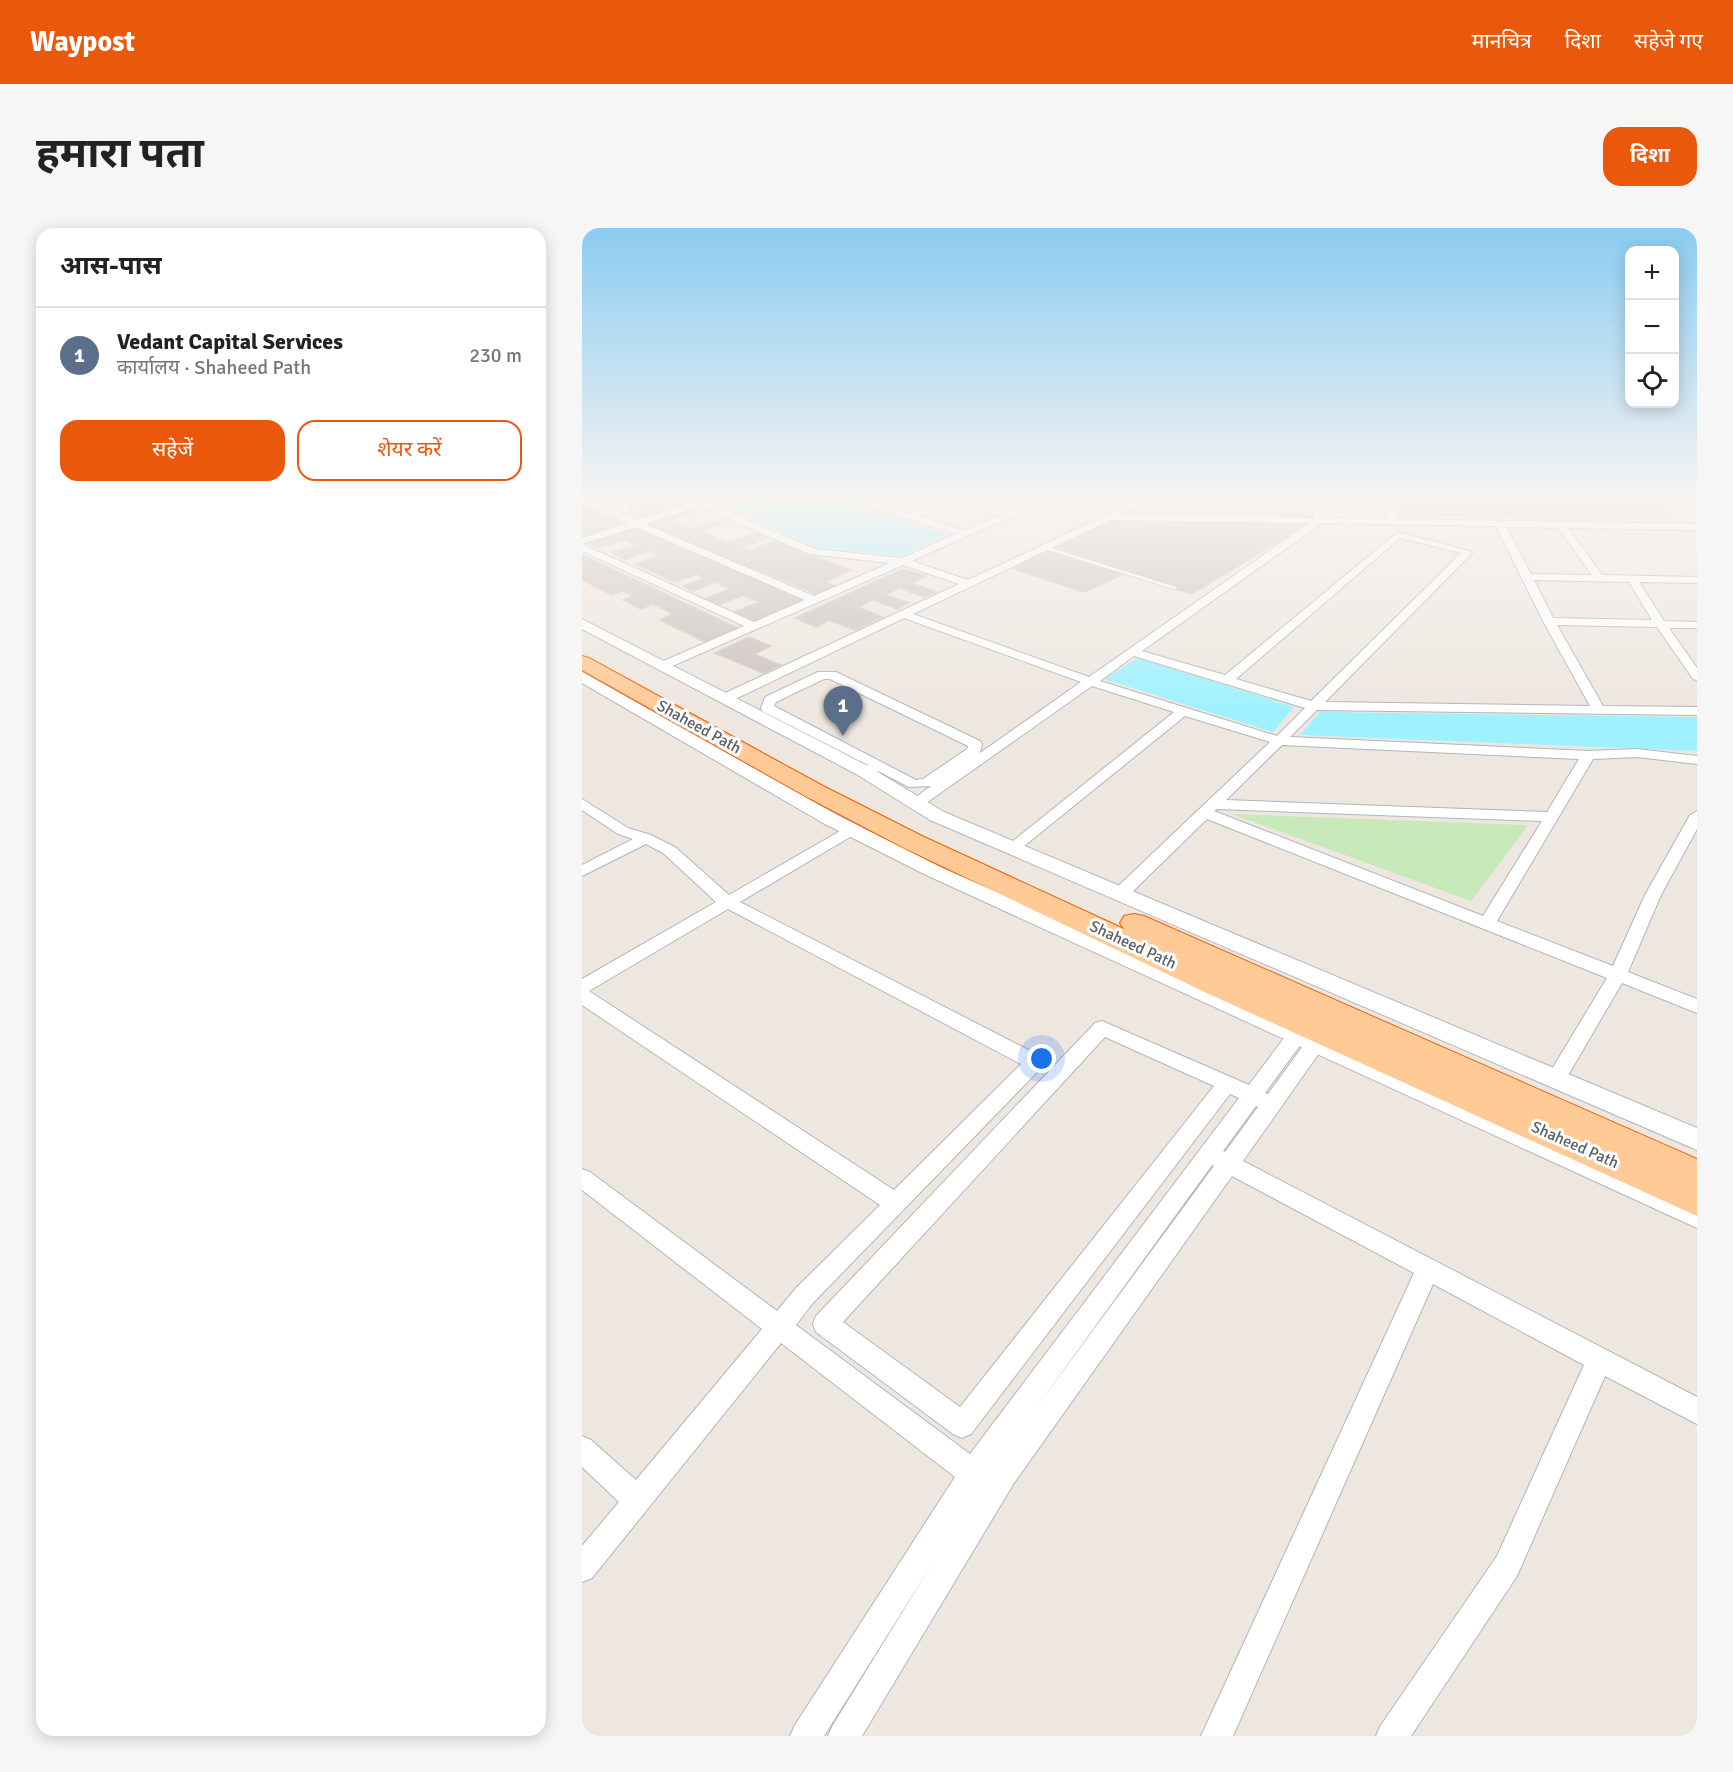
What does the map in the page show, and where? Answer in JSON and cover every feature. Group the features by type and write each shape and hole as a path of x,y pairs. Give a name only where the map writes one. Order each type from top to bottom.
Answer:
{"highway":[{"name":"Shaheed Path","path":"582,645 836,782 958,843 1697,1176"},
{"name":"Shaheed Path","path":"582,662 814,791 913,842 1222,987 1697,1200"}],"street":[{"path":"628,568 753,626"},
{"path":"741,568 814,600"},
{"path":"851,568 869,576"},
{"path":"663,666 886,568"},
{"path":"924,568 967,583"},
{"path":"726,698 998,568"},
{"path":"917,804 1252,568"},
{"path":"1227,680 1359,568"},
{"path":"1120,894 1279,741 1452,568"},
{"path":"1523,568 1598,709"},
{"path":"1593,568 1599,578"},
{"path":"1527,577 1697,580"},
{"path":"1632,579 1697,676"},
{"path":"902,614 1091,682 1279,741 1588,755 1638,753 1697,760"},
{"path":"1549,621 1697,625"},
{"path":"582,623 726,698 804,733 872,769 914,783 927,783 974,751 975,744 832,675 822,675 770,700 767,708 804,733"},
{"path":"1134,652 1313,706 1697,711"},
{"path":"582,677 852,830 944,876 1697,1216"},
{"path":"1013,848 1183,711"},
{"path":"1487,923 1588,755"},
{"path":"872,769 936,816 1697,1139"},
{"path":"582,802 623,831 646,838 669,850 728,902 1035,1062 804,1296 582,1568"},
{"path":"1209,808 1552,817"},
{"path":"1209,808 1617,976 1697,1006"},
{"path":"1556,1079 1617,976 1653,895 1697,815"},
{"path":"582,987 852,830"},
{"path":"582,871 646,838"},
{"path":"582,996 895,1203"},
{"path":"1227,1084 962,1425 825,1324 1102,1028 1227,1084 1261,1100"},
{"path":"844,1736 994,1490 1219,1158 1306,1039"},
{"path":"1219,1158 1697,1411"},
{"path":"806,1736 973,1474 1219,1158"},
{"path":"582,1178 994,1490"},
{"path":"1217,1736 1428,1269"},
{"path":"1392,1736 1507,1566 1599,1360"},
{"path":"582,1449 637,1500"}],"lane":[{"path":"1112,568 1176,588"}],"green space":[{"path":"1232,814 1528,825 1471,901"}],"water":[{"path":"1138,658 1294,707 1273,732 1104,679"},
{"path":"1320,712 1697,717 1697,751 1300,735"}],"building":[{"path":"582,568 611,568 740,629 707,643 660,620 673,614 653,604 641,609 623,600 633,596 623,591 612,595 582,580"},
{"path":"645,568 728,568 807,602 757,622 734,612 759,602 743,595 718,605 704,599 730,589 715,582 693,591 683,586 705,578 697,574 675,582"},
{"path":"754,568 851,570 825,582 835,586 817,594"},
{"path":"1012,568 1234,568 1192,594 1124,574 1084,592"},
{"path":"903,569 926,576 911,583 936,592 924,597 899,588 885,595 909,603 897,609 873,600 858,607 883,617 855,630 829,620 816,627 795,618"},
{"path":"749,637 771,646 754,654 780,665 763,673 715,653"}],"place":[{"name":"Vedant Capital Services","path":"843,736"}]}
